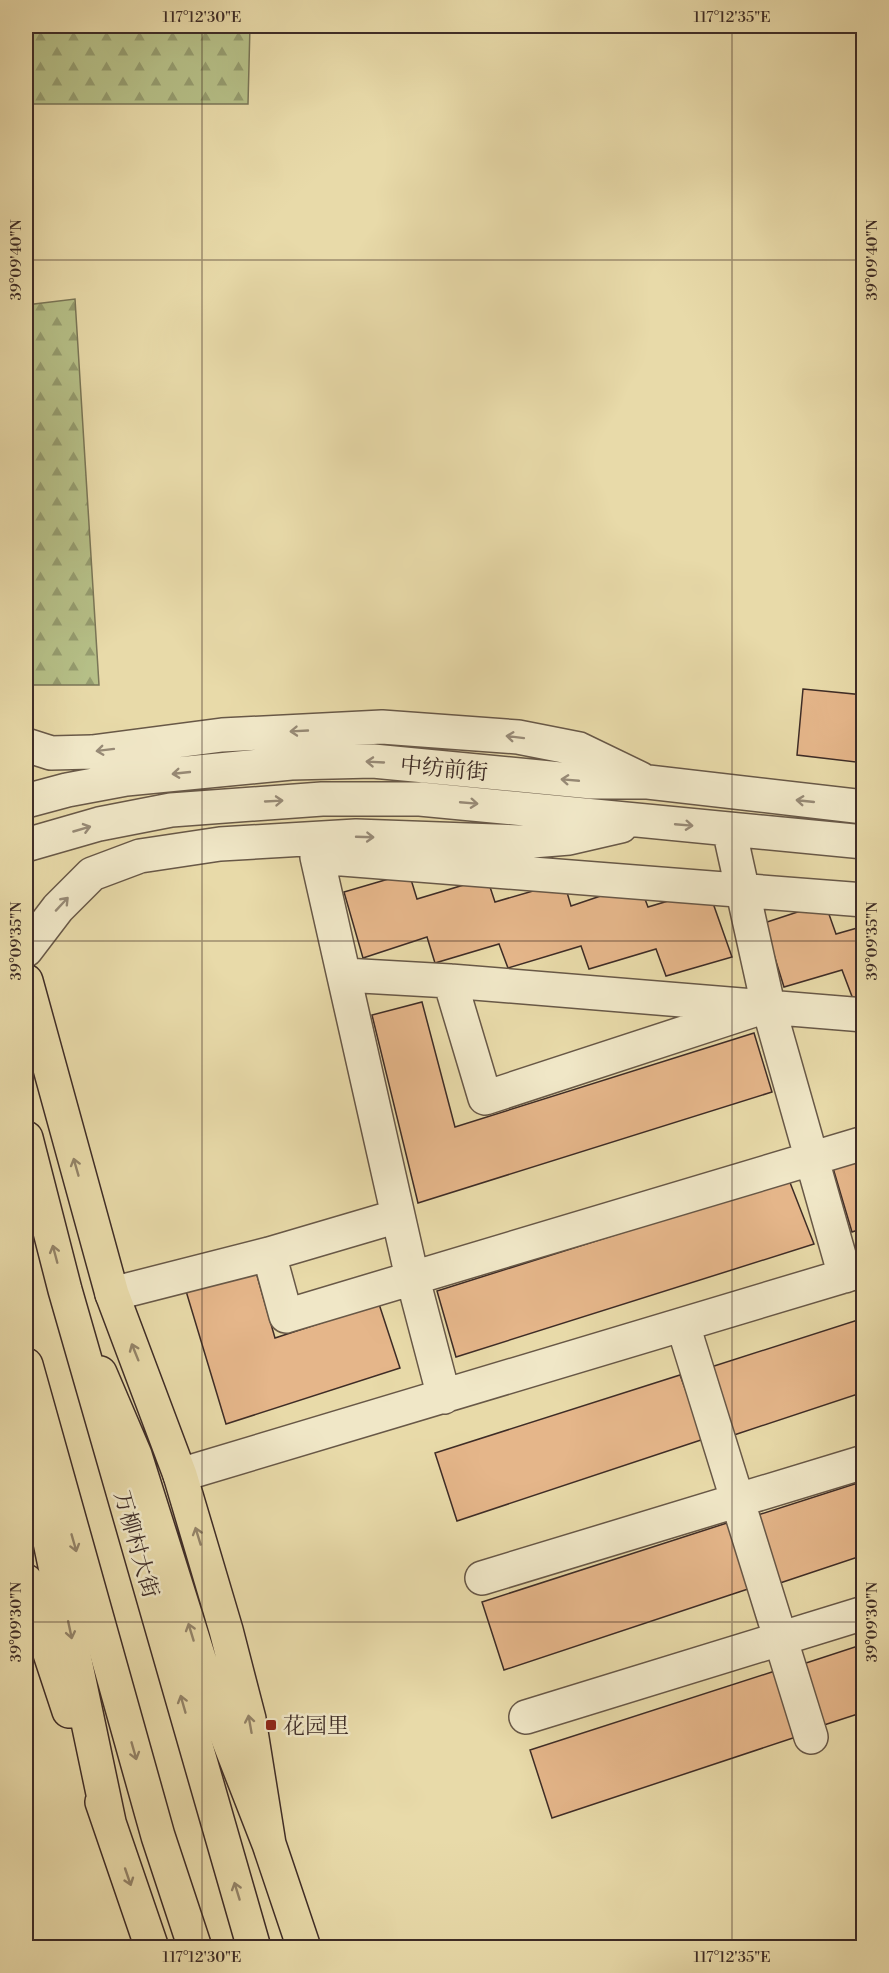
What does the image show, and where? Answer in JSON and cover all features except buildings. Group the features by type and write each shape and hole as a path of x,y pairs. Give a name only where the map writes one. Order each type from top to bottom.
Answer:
{"main road":[{"path":"26,981 112,1294 180,1475 249,1719 268,1845"},
{"name":"万柳村大街","path":"26,1138 65,1290 254,1947"},
{"path":"65,1290 135,1455 209,1690 304,1947"},
{"path":"26,1365 41,1428 158,1836 195,1947"},
{"path":"41,1428 42,1504 109,1822"},
{"path":"26,1581 37,1620 152,1947"}],"street":[{"path":"26,745 51,753 92,752 222,735 382,727 518,737 579,749 648,782"},
{"name":"中纺前街","path":"26,801 126,779 291,763 373,761 592,783 648,782 864,807"},
{"path":"26,845 99,824 171,810 322,799 420,799 585,813 640,822 864,842"},
{"path":"26,950 58,908 92,874 140,856 220,844 356,836 520,842 569,838 640,822"},
{"path":"180,1475 854,1273 811,1159 768,1005 729,829"},
{"path":"444,1397 412,1279 317,856 864,900"},
{"path":"344,975 768,1005 864,1015"},
{"path":"450,981 485,1098 768,1005"},
{"path":"269,1254 286,1316 864,1143"},
{"path":"112,1294 269,1254 398,1216"},
{"path":"683,1325 811,1737"},
{"path":"482,1578 864,1462"},
{"path":"526,1717 864,1613"}],"green space":[{"path":"26,26 250,26 248,104 26,104"},
{"path":"75,299 99,685 26,685 26,305"}],"place":[{"name":"花园里","path":"271,1725"}]}
